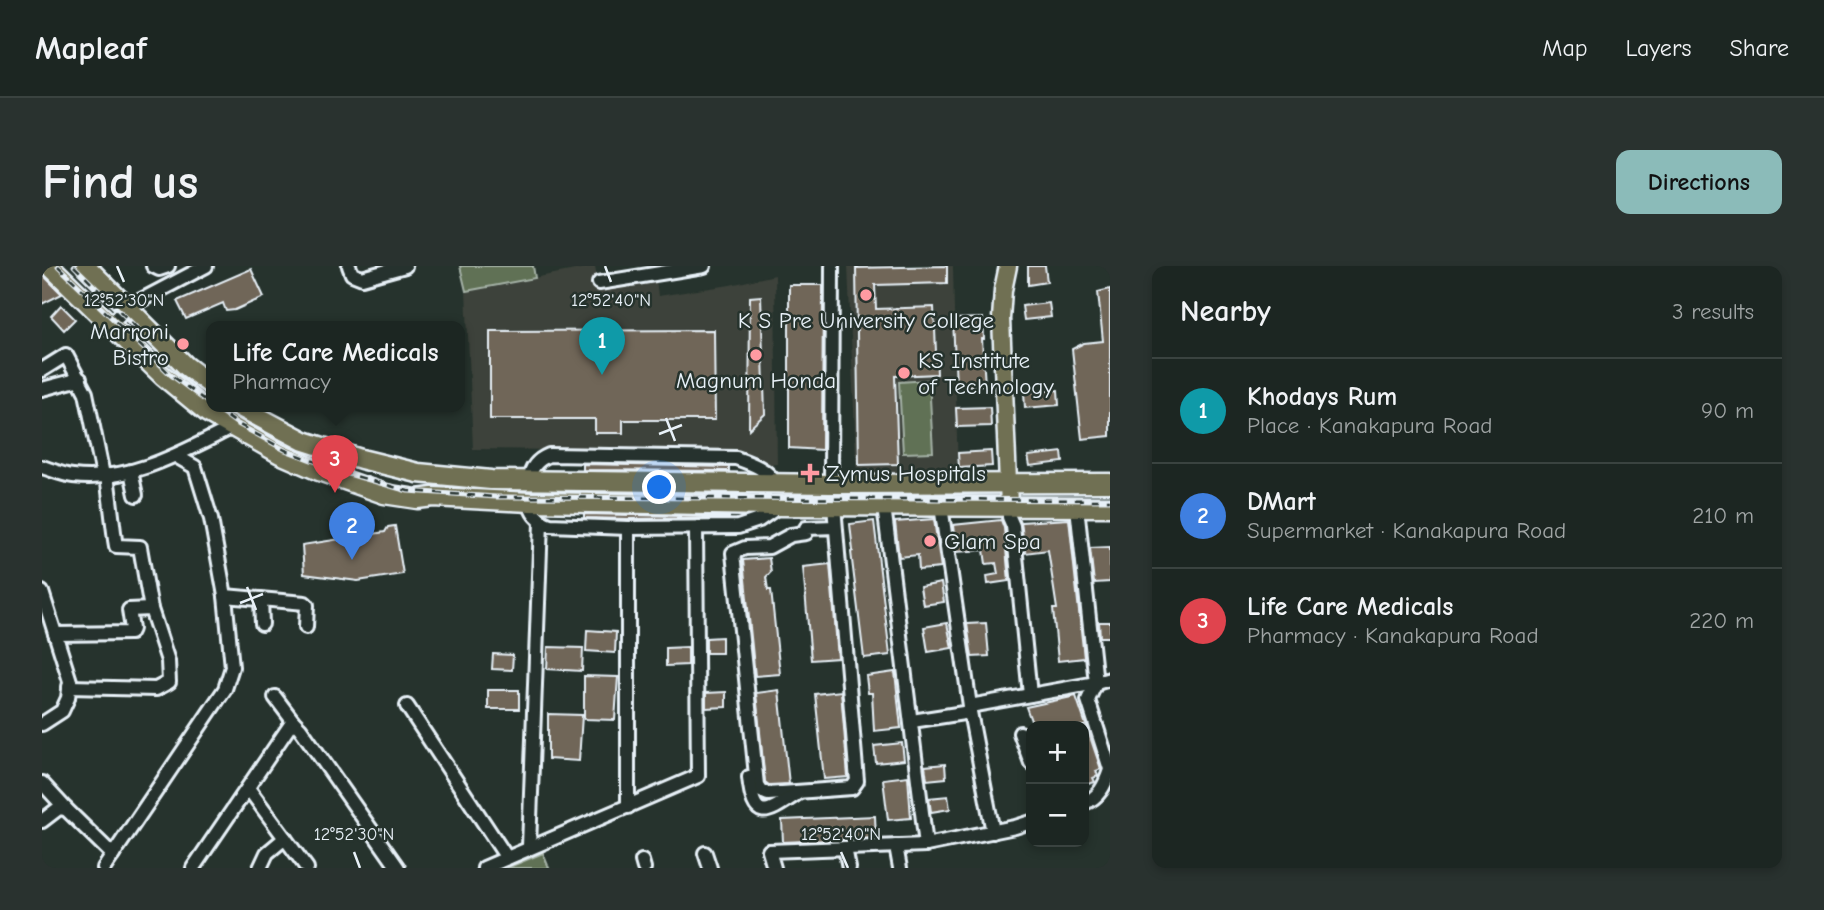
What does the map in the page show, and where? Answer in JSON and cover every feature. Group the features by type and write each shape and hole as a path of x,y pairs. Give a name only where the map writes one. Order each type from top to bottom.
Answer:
{"highway":[{"path":"50,266 178,390 206,410"},
{"path":"86,266 186,366 206,381"},
{"path":"209,412 231,428 319,471 384,494 416,499 433,497 526,502 781,506 1110,507"},
{"path":"247,412 304,441 362,460 418,473 491,480 831,484 1110,483"},
{"path":"525,480 526,502"}],"main road":[{"path":"1008,266 1001,319 1013,484"},
{"path":"1013,506 1008,319 1015,266"}],"street":[{"path":"153,266 159,269 168,266"},
{"path":"348,266 352,274 362,278 405,266"},
{"path":"599,283 704,266"},
{"path":"831,484 832,266"},
{"path":"111,324 128,307 203,267"},
{"path":"42,370 66,355 80,379 91,411 105,475 114,540 116,546 140,547 151,609 167,662 169,682 156,689 69,687"},
{"path":"42,389 80,379"},
{"path":"42,467 73,476 131,471 176,456 231,428"},
{"path":"525,480 539,459 548,455 737,458 752,464 773,478 774,482"},
{"path":"104,868 225,689 232,667 225,596 211,519 197,472 192,464 176,456"},
{"path":"131,471 136,495"},
{"path":"526,502 541,522 550,526 738,527 759,520 781,506 806,528 835,527"},
{"path":"806,528 806,533 791,535 769,547 745,548 733,553 757,785 761,791 768,794 852,788 857,781 834,506"},
{"path":"884,506 926,845"},
{"path":"941,506 970,709 993,832"},
{"path":"1013,506 1017,515 1013,526 1030,695"},
{"path":"1077,507 1096,683 1088,700 1109,776 1094,800 1089,802"},
{"path":"529,847 541,522"},
{"path":"628,528 628,807"},
{"path":"484,868 698,776 696,528"},
{"path":"42,592 70,681 68,698 62,711 42,724"},
{"path":"225,596 305,603 306,627"},
{"path":"261,599 262,624"},
{"path":"55,634 130,633 132,629 129,610 151,609"},
{"path":"912,721 1110,679"},
{"path":"746,686 741,697 746,752"},
{"path":"275,697 300,728 398,868"},
{"path":"407,706 507,858"},
{"path":"193,868 293,721"},
{"path":"1020,733 1026,749"},
{"path":"748,770 752,801 755,807 763,811 773,810 801,791"},
{"path":"42,783 113,855"},
{"path":"248,788 307,868"},
{"path":"42,821 59,808 66,809"},
{"path":"774,868 769,851 926,845 1026,823"},
{"path":"260,868 267,853 285,838"},
{"path":"896,846 900,868"},
{"path":"845,848 849,868"},
{"path":"705,853 710,868"}],"shaded area":[{"path":"595,266 599,287 656,278 658,296 775,275 777,464 765,465 753,454 727,452 473,449 466,291"},
{"name":"KS Institute of Technology","path":"848,266 953,266 958,480 857,482"}],"green space":[{"path":"460,266 533,266 535,278 466,291"},
{"path":"929,380 933,452 903,453 899,382"},
{"path":"543,853 549,868 507,868"}],"building":[{"path":"947,266 947,283 875,285 876,309 934,307 937,374 895,376 898,464 859,465 856,268"},
{"path":"1028,266 1045,266 1047,282 1028,285"},
{"path":"251,269 264,297 235,310 226,311 223,303 186,319 177,301"},
{"path":"42,274 62,294 42,304"},
{"path":"789,285 823,285 822,450 789,448"},
{"path":"1110,289 1110,436 1082,439 1072,349 1084,343 1103,341 1098,292"},
{"name":"Magnum Honda","path":"761,296 765,414 749,429 750,297"},
{"path":"1049,303 1051,317 1024,320 1022,306"},
{"path":"61,305 75,319 64,330 51,316"},
{"path":"983,318 985,385 956,386 953,319"},
{"path":"714,330 715,420 623,420 623,433 595,433 595,419 490,419 490,331"},
{"path":"1058,390 1059,405 1025,408 1024,392"},
{"path":"990,407 991,426 957,427 956,408"},
{"path":"991,451 992,466 959,468 958,453"},
{"path":"1062,452 1063,462 1030,466 1028,456"},
{"path":"583,464 729,467 729,471 583,470"},
{"path":"584,514 729,517 729,518 584,518"},
{"path":"934,519 941,568 919,570 918,555 899,557 895,522"},
{"path":"1069,519 1084,658 1058,661 1053,609 1057,609 1048,550 1025,553 1021,522"},
{"path":"1001,520 1009,581 988,584 987,576 998,574 996,563 986,564 984,550 956,552 953,525"},
{"path":"874,521 890,655 864,658 850,524"},
{"path":"395,526 403,574 358,581 304,574 302,545 385,532 388,527"},
{"path":"1110,547 1110,582 1094,583 1090,548"},
{"path":"769,558 771,572 766,577 768,590 771,590 780,674 755,676 743,560"},
{"path":"830,564 838,658 811,660 803,567"},
{"path":"941,583 944,602 923,605 920,587"},
{"path":"1099,622 1110,622 1110,637 1100,637"},
{"path":"947,623 952,648 928,652 924,627"},
{"path":"986,623 989,656 972,657 967,624"},
{"path":"587,630 616,632 615,653 586,651"},
{"path":"722,637 722,653 706,653 706,638"},
{"path":"548,647 583,648 582,671 547,669"},
{"path":"688,647 688,665 666,666 666,648"},
{"path":"493,654 513,655 512,670 492,669"},
{"path":"895,672 901,728 874,731 872,693 868,693 866,676"},
{"path":"584,676 618,677 615,720 584,719"},
{"path":"488,690 519,690 519,709 488,709"},
{"path":"779,690 789,784 769,785 765,782 756,693"},
{"path":"841,691 848,777 824,779 815,694"},
{"path":"726,692 726,707 706,708 706,693"},
{"path":"1076,696 1085,721 1031,721 1026,707"},
{"path":"548,714 582,715 579,761 548,759"},
{"path":"1089,734 1101,769 1096,771 1098,776 1093,778 1095,782 1089,784"},
{"path":"902,743 904,760 876,763 874,746"},
{"path":"945,764 946,778 927,780 925,766"},
{"path":"908,776 911,818 888,820 883,779"},
{"path":"948,796 950,809 931,812 929,798"},
{"path":"875,816 876,838 783,842 782,820"}],"railway":[{"path":"58,266 171,375 206,401"},
{"path":"74,266 142,333"},
{"path":"221,412 285,450 345,473 408,491 496,497 1110,500"}],"place":[{"name":"K S Pre University College","path":"866,295"},
{"name":"Marroni Bistro","path":"183,344"},
{"name":"Magnum Honda","path":"756,355"},
{"name":"KS Institute of Technology","path":"904,373"},
{"name":"Khodays Rum","path":"602,375"},
{"name":"Zymus Hospitals","path":"810,473"},
{"name":"Life Care Medicals","path":"335,493"},
{"name":"Glam Spa","path":"930,541"},
{"name":"DMart","path":"352,560"}]}
